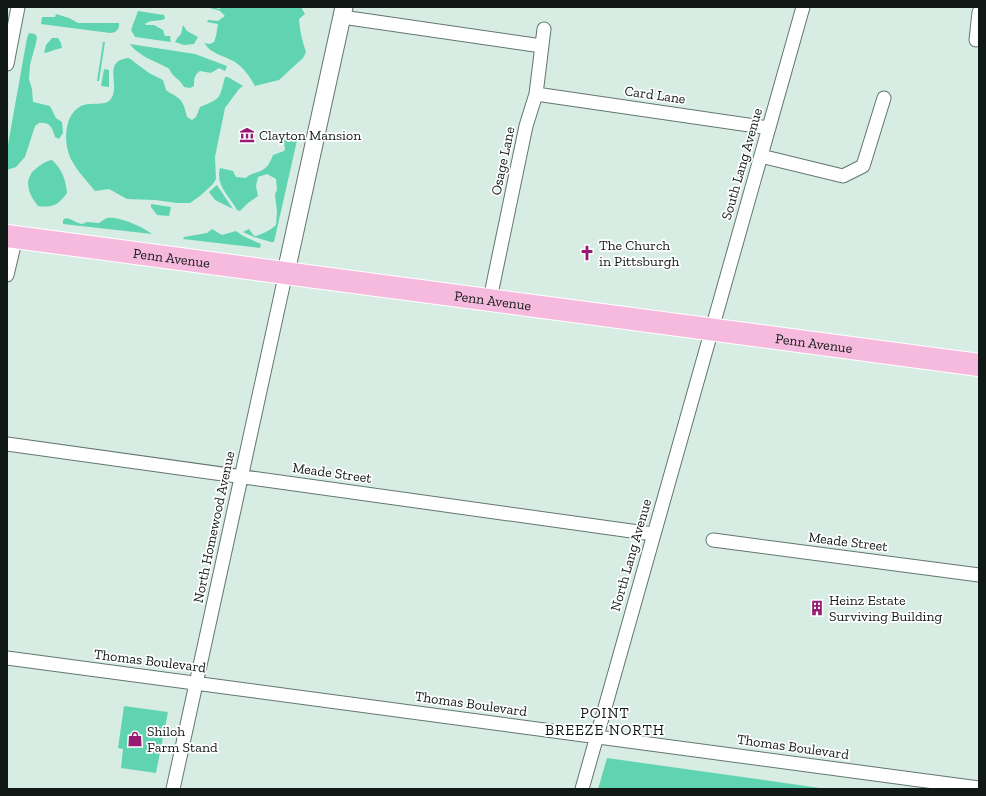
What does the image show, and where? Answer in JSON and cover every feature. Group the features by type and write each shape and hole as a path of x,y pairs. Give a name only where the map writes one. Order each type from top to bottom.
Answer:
{"highway":[{"name":"Penn Avenue","path":"11,236 979,365"}],"street":[{"path":"7,64 18,7"},
{"name":"South Lang Avenue","path":"712,329 802,7"},
{"path":"286,272 343,12 535,45"},
{"path":"976,40 979,12"},
{"name":"Osage Lane","path":"490,299 526,126 536,94 544,29"},
{"name":"Card Lane","path":"536,94 769,128"},
{"path":"761,156 843,176 863,166 884,98"},
{"path":"7,275 11,236"},
{"name":"North Homewood Avenue","path":"173,789 286,272"},
{"name":"North Lang Avenue","path":"582,789 712,329"},
{"name":"Meade Street","path":"7,444 653,534"},
{"name":"Meade Street","path":"713,540 979,575"},
{"name":"Thomas Boulevard","path":"7,658 597,737 978,786"}],"green space":[{"path":"210,7 220,9 221,7 301,7 305,14 299,19 301,36 306,52 303,58 279,80 255,86 238,64 214,53 204,43 210,44 214,42 216,36 218,24 207,22 208,20 218,21 225,16 220,11"},
{"path":"138,11 164,15 165,19 145,24 154,25 163,30 165,36 170,36 171,42 135,37 131,30"},
{"path":"56,14 69,18 78,23 119,23 119,27 116,31 110,33 41,24 42,17 55,17"},
{"path":"183,25 187,31 198,37 194,44 184,45 175,42 181,34"},
{"path":"29,33 35,34 37,37 30,65 29,79 32,89 33,102 50,106 56,118 62,122 63,133 59,139 55,137 52,128 48,124 39,123 35,126 25,157 16,167 7,170 7,150"},
{"path":"52,38 58,38 62,48 44,53 46,45"},
{"path":"103,42 105,42 99,81 97,81"},
{"path":"130,44 195,54 227,66 225,71 219,68 211,73 200,71 195,77 194,86 190,88 184,87 169,69 137,52"},
{"path":"129,58 149,73 163,80 166,90 181,101 187,117 192,120 196,117 200,107 212,102 218,97 222,90 225,77 228,77 243,86 225,108 215,157 216,179 213,184 200,196 190,203 127,199 109,189 95,191 77,169 69,155 66,131 71,116 75,110 81,106 103,103 110,100 114,91 113,73 116,63"},
{"path":"104,69 109,70 109,87 101,86"},
{"path":"281,133 298,136 274,242 271,242 254,237 243,232 249,229 254,236 257,236 276,225 276,179 267,174 258,177 256,186 258,196 240,211 237,210 221,185 219,174 220,168 233,171 236,177 246,178 261,171 269,163 273,155 284,151 284,142 277,138"},
{"path":"52,160 63,175 67,193 55,205 38,206 29,191 28,181 33,171"},
{"path":"217,185 233,209 215,200 209,192"},
{"path":"151,204 171,207 169,216 157,215 151,207"},
{"path":"66,218 82,224 87,222 99,223 107,218 124,220 143,228 152,234 63,224 63,220"},
{"path":"212,229 222,235 236,231 243,236 261,244 260,248 183,239 184,237 207,233"},
{"path":"124,706 168,712 156,773 121,768 123,749 118,748"},
{"path":"607,758 827,789 598,789"}],"place":[{"name":"Clayton Mansion","path":"247,135"},
{"name":"The Church in Pittsburgh","path":"587,253"},
{"name":"Heinz Estate Surviving Building","path":"817,608"},
{"name":"Shiloh Farm Stand","path":"135,739"}],"district":[{"name":"POINT BREEZE NORTH","path":"605,722"}]}
